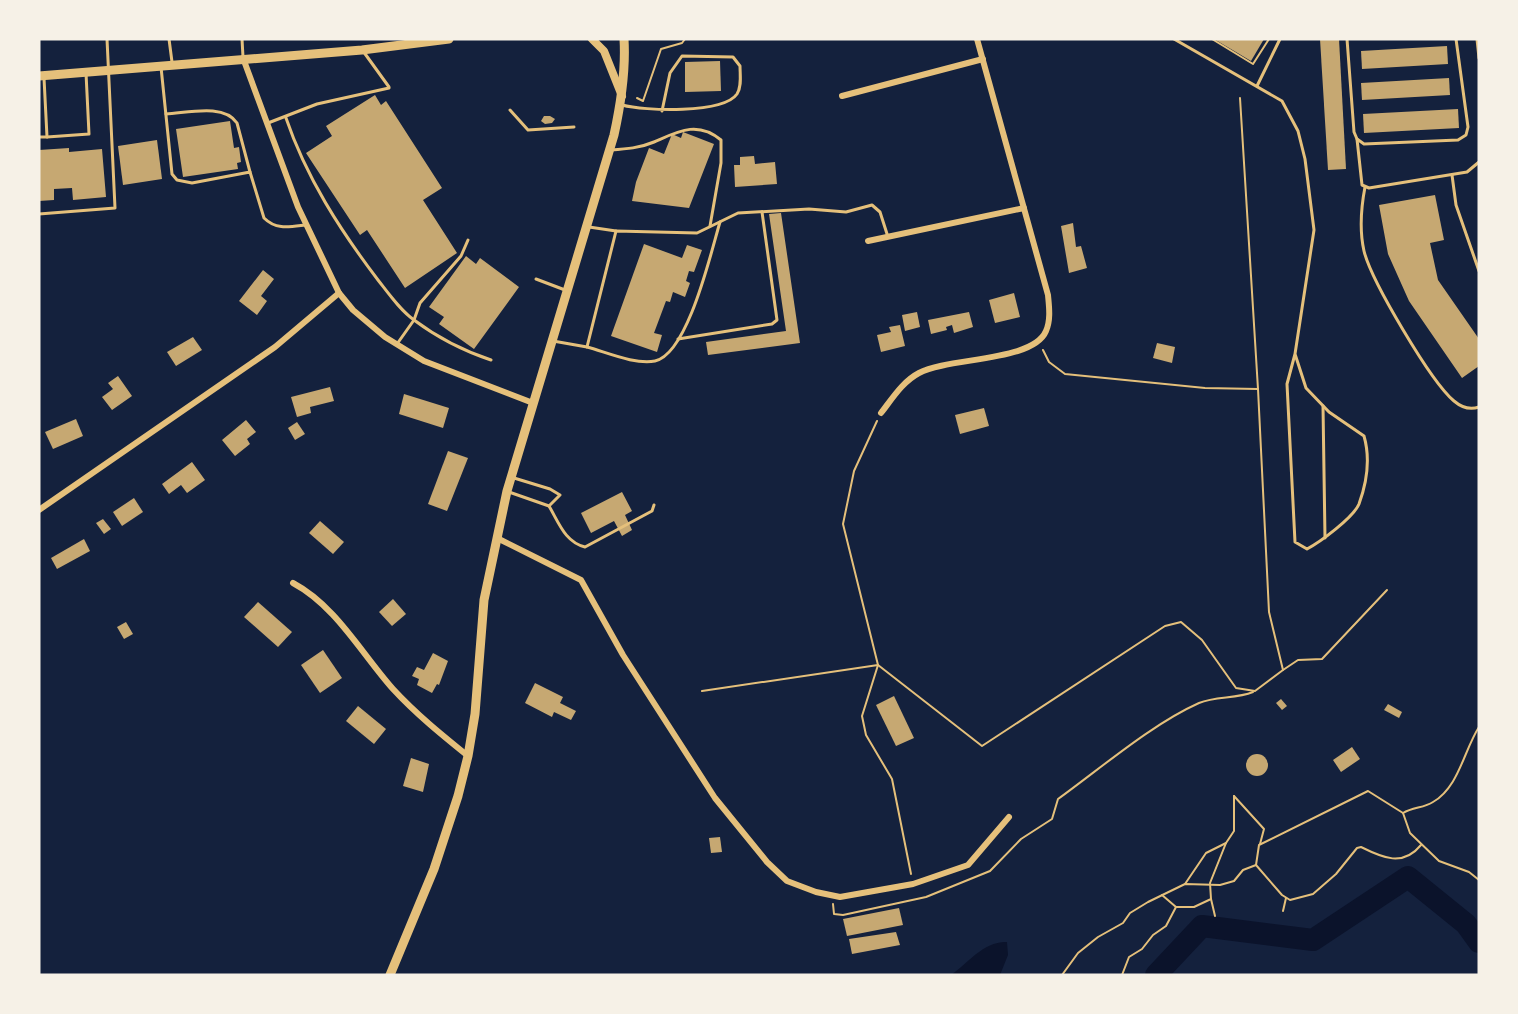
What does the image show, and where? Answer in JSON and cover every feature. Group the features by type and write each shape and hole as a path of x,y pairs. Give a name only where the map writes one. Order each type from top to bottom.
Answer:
{"main road":[{"path":"41,75 243,57 362,50 449,39"},
{"path":"390,975 434,869 468,756 480,668 484,600 507,491 610,150 621,101 625,63 624,39"}],"street":[{"path":"591,39 604,51 621,101"},
{"path":"881,413 904,384 920,373 958,361 1024,350 1040,341 1047,330 1050,316 1048,295 977,39"},
{"path":"243,57 266,124 306,225 339,293 353,310 397,345 424,361 533,403"},
{"path":"842,96 983,58"},
{"path":"868,241 1024,208"},
{"path":"39,510 275,347 339,293"},
{"path":"497,538 581,580 623,655 734,823 787,881 840,897 913,884 968,866 1009,817"},
{"path":"293,583 310,592 393,689 432,728 468,756"}],"lane":[{"path":"39,214 115,208 107,39"},
{"path":"169,39 172,64"},
{"path":"242,39 243,57"},
{"path":"1174,39 1180,40 1282,101 1291,113 1305,159 1314,230 1295,354 1287,384 1294,542 1306,549 1325,538 1358,506 1370,455 1364,436 1306,388 1295,354"},
{"path":"1257,86 1280,39"},
{"path":"1347,39 1362,185 1369,188 1452,175 1467,172 1479,162"},
{"path":"1357,139 1364,144 1458,140 1466,135 1468,127 1456,39"},
{"path":"1477,39 1479,58"},
{"path":"266,124 317,104 390,87 362,50"},
{"path":"621,101 662,111 732,99 738,93 740,66 733,57 682,56 670,74 662,111"},
{"path":"160,65 172,174 177,180 192,183 250,172"},
{"path":"39,137 89,134 86,72"},
{"path":"41,75 47,137"},
{"path":"510,110 528,130 574,128"},
{"path":"166,114 217,111 233,117 237,123 264,218 270,223 287,228 306,225"},
{"path":"286,118 309,174 350,243 396,302 414,320 463,350 491,360"},
{"path":"610,150 643,146 673,131 691,129 714,134 721,140 721,163 710,227"},
{"path":"1452,175 1456,205 1479,271"},
{"path":"1365,187 1360,220 1364,252 1381,291 1419,353 1453,400 1466,408 1479,406"},
{"path":"586,227 616,231 697,233 738,213 810,209 846,212 872,205 879,212 888,237"},
{"path":"678,339 772,324 777,320 762,212"},
{"path":"551,341 653,362 672,350 694,311 720,222"},
{"path":"587,347 616,231"},
{"path":"397,345 414,320 420,303 461,256 468,240"},
{"path":"536,279 567,291"},
{"path":"1323,404 1325,538"},
{"path":"511,477 550,489 560,495 549,506"},
{"path":"507,491 549,506 568,538 575,544 585,547 652,511 654,505"}],"path":[{"path":"637,98 643,101 661,49 682,43 685,39"},
{"path":"1212,39 1253,64 1269,39"},
{"path":"1240,98 1269,612 1284,670"},
{"path":"1040,341 1049,362 1065,374 1205,388 1258,389"},
{"path":"881,413 854,471 843,524 878,665 862,716 866,735 892,779 912,876"},
{"path":"832,896 834,914 843,915 917,899 990,871 1022,839 1052,819 1058,799 1178,713 1203,702 1242,696 1255,691 1298,660 1322,659 1387,590"},
{"path":"702,691 878,665 982,746 1165,626 1181,622 1202,640 1236,688 1255,691"},
{"path":"1403,813 1413,807 1433,803 1452,784 1479,726"},
{"path":"1259,845 1368,791 1403,813 1410,833 1439,861 1460,868 1479,880"},
{"path":"1215,916 1210,883 1226,843 1234,831 1234,796 1264,829 1256,864"},
{"path":"1185,884 1206,853 1226,843"},
{"path":"1256,864 1290,900 1314,894 1336,874 1357,848 1361,847 1390,859 1412,854 1421,845"},
{"path":"1062,975 1078,953 1098,936 1123,923 1130,913 1185,884 1220,885 1234,880 1243,870 1256,864"},
{"path":"914,890 917,899"},
{"path":"1162,896 1176,907 1194,908 1211,899"},
{"path":"1283,911 1286,898"},
{"path":"1122,975 1129,957 1142,949 1153,935 1166,926 1176,907"}],"water":[{"path":"1007,942 1008,955 1000,975 951,975 984,949"}],"building":[{"path":"1214,39 1264,39 1251,61"},
{"path":"1320,39 1339,39 1346,169 1328,170"},
{"path":"1447,46 1448,64 1362,69 1361,51"},
{"path":"720,61 721,91 685,92 685,62"},
{"path":"1449,78 1450,95 1362,100 1361,83"},
{"path":"375,95 381,105 386,101 442,188 423,200 457,253 405,288 367,230 360,235 306,153 332,136 326,126"},
{"path":"1458,109 1459,128 1364,133 1363,114"},
{"path":"544,116 555,119 552,123 545,124 541,121"},
{"path":"230,121 234,148 239,147 241,162 237,163 238,169 183,177 176,129"},
{"path":"683,132 714,144 689,208 632,201 636,182 649,148 664,154 672,134 681,138"},
{"path":"157,140 162,179 123,185 118,146"},
{"path":"69,148 69,152 102,149 106,197 73,200 72,188 54,189 54,200 39,201 39,150"},
{"path":"754,156 755,164 775,162 777,184 735,187 734,165 740,165 740,157"},
{"path":"1435,195 1444,240 1430,243 1438,280 1479,339 1479,366 1462,378 1409,301 1388,254 1379,205"},
{"path":"781,213 800,343 708,355 706,342 786,331 769,214"},
{"path":"1073,223 1076,247 1081,246 1087,268 1069,273 1061,226"},
{"path":"644,244 682,258 687,245 702,250 694,272 689,271 686,281 690,283 685,297 673,292 670,302 666,301 654,333 662,335 657,352 611,336"},
{"path":"466,256 476,264 480,258 519,287 474,349 439,324 444,317 429,307"},
{"path":"263,270 274,279 261,296 267,301 257,315 239,301"},
{"path":"1014,293 1020,317 995,323 989,300"},
{"path":"917,312 920,327 905,331 902,315"},
{"path":"969,312 973,327 954,333 952,325 946,327 947,330 931,334 928,320"},
{"path":"900,325 905,346 881,352 877,335 891,332 889,327"},
{"path":"193,337 202,350 176,366 167,352"},
{"path":"1157,343 1175,347 1172,363 1153,358"},
{"path":"118,376 132,396 112,410 102,397 113,389 108,383"},
{"path":"330,387 334,401 310,407 311,413 297,417 291,397"},
{"path":"404,394 449,408 443,428 399,414"},
{"path":"984,408 989,426 960,434 955,415"},
{"path":"76,419 83,436 53,449 45,432"},
{"path":"246,420 256,432 247,439 250,444 235,456 222,440"},
{"path":"297,422 305,434 295,440 288,428"},
{"path":"448,451 468,458 447,511 428,504"},
{"path":"192,462 205,480 187,493 181,485 169,494 162,484"},
{"path":"622,492 632,511 625,515 632,530 622,536 614,521 591,533 581,513"},
{"path":"134,498 143,512 122,526 113,512"},
{"path":"103,519 111,529 104,534 96,523"},
{"path":"320,521 344,542 333,554 309,533"},
{"path":"84,539 90,551 57,569 51,558"},
{"path":"393,599 406,614 392,626 379,612"},
{"path":"258,602 292,632 278,647 244,617"},
{"path":"126,622 133,634 124,639 117,627"},
{"path":"323,650 342,678 320,693 301,665"},
{"path":"433,653 448,661 439,685 437,684 432,693 417,685 419,679 412,676 417,667 424,670"},
{"path":"535,683 563,697 560,703 576,711 571,720 554,712 552,717 525,703"},
{"path":"894,696 914,738 896,746 876,705"},
{"path":"1281,699 1287,706 1282,710 1276,703"},
{"path":"1388,704 1402,712 1399,718 1384,710"},
{"path":"358,706 386,729 374,744 346,721"},
{"path":"1352,747 1360,759 1341,772 1333,760"},
{"path":"1257,754 1265,757 1268,765 1265,773 1257,776 1249,773 1246,765 1249,757"},
{"path":"411,758 429,764 423,792 403,786"},
{"path":"720,837 722,852 711,853 709,838"},
{"path":"899,908 903,925 847,936 843,919"},
{"path":"896,932 900,945 852,954 849,939"}],"waterway":[{"path":"1156,975 1202,926 1313,940 1408,877 1466,924 1479,942"}]}
